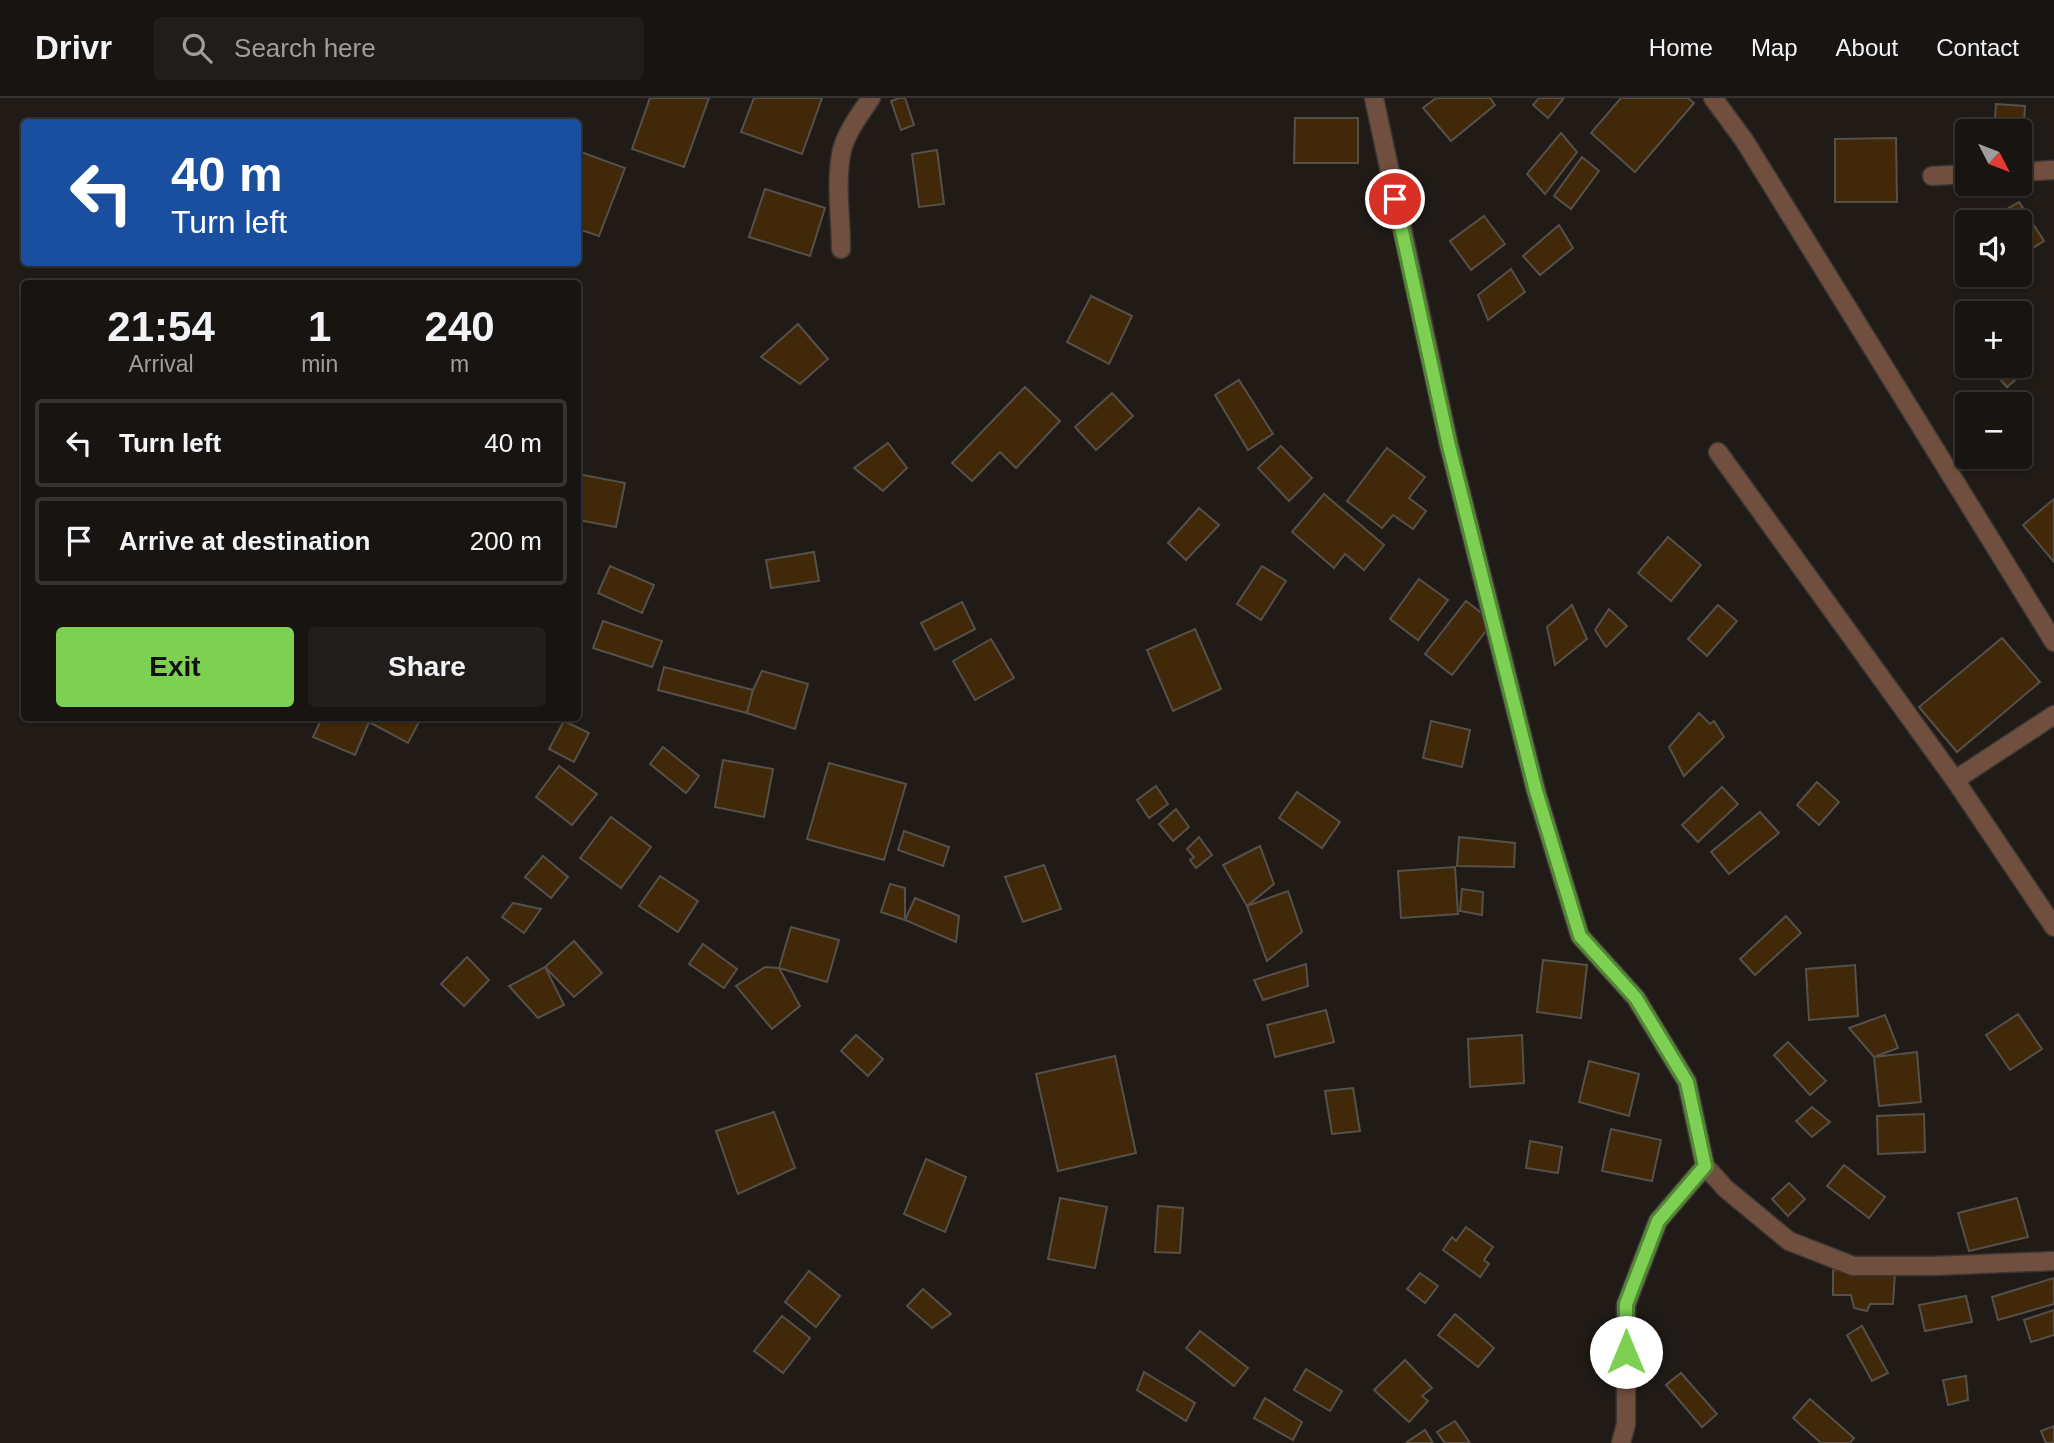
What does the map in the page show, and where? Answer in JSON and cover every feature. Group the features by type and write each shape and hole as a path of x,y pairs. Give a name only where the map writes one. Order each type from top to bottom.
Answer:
{"street":[{"path":"841,249 842,150 855,121 872,98"},
{"path":"1374,98 1449,446 1536,791 1580,936 1636,998 1687,1082 1705,1166 1726,1189 1789,1241 1853,1266 2054,1261"},
{"path":"1713,98 1744,140 2054,642"},
{"path":"2032,171 2054,170"},
{"path":"1932,176 1955,175"},
{"path":"1718,452 1955,780 2054,927"},
{"path":"1955,780 2054,715"},
{"path":"1621,1443 1626,1424 1626,1304 1658,1221 1705,1166"}],"building":[{"path":"650,98 709,98 684,167 632,149"},
{"path":"754,98 822,98 802,154 741,132"},
{"path":"905,98 914,125 901,130 891,101"},
{"path":"1436,98 1490,98 1495,105 1451,141 1423,108"},
{"path":"1539,98 1564,98 1548,118 1533,105"},
{"path":"1621,98 1688,98 1694,103 1635,172 1591,133"},
{"path":"1996,104 2025,106 2024,119 1995,119"},
{"path":"1295,118 1358,118 1358,163 1294,163"},
{"path":"1561,133 1577,152 1545,194 1527,174"},
{"path":"1896,138 1897,202 1835,202 1835,139"},
{"path":"937,150 944,204 919,207 912,154"},
{"path":"581,152 625,168 599,236 581,230"},
{"path":"1582,157 1599,171 1571,209 1554,196"},
{"path":"765,189 825,208 810,256 749,237"},
{"path":"2019,202 2024,210 2005,210"},
{"path":"1484,216 1505,244 1471,270 1450,241"},
{"path":"2032,222 2044,241 2032,248"},
{"path":"1559,225 1573,248 1540,275 1523,256"},
{"path":"1511,269 1525,292 1488,320 1478,295"},
{"path":"1091,296 1132,316 1109,364 1067,342"},
{"path":"798,324 828,359 800,384 761,357"},
{"path":"1999,378 2018,378 2007,387"},
{"path":"1239,380 1273,434 1248,450 1215,395"},
{"path":"1025,387 1060,421 1016,468 1000,452 972,481 952,463"},
{"path":"1112,393 1133,416 1096,450 1075,427"},
{"path":"888,443 907,468 883,491 854,468"},
{"path":"1281,446 1312,478 1289,501 1258,468"},
{"path":"1387,448 1425,477 1409,498 1426,511 1413,529 1393,515 1382,528 1347,501"},
{"path":"581,475 625,483 616,527 581,521"},
{"path":"1324,494 1384,545 1364,570 1345,554 1334,568 1292,532"},
{"path":"2054,499 2054,562 2023,525"},
{"path":"1199,508 1219,525 1186,560 1168,543"},
{"path":"1668,537 1701,565 1671,601 1638,573"},
{"path":"814,552 819,581 771,588 766,560"},
{"path":"610,566 654,585 642,613 598,593"},
{"path":"1262,566 1286,581 1261,620 1237,604"},
{"path":"1419,579 1448,600 1418,640 1390,619"},
{"path":"1466,601 1493,622 1452,675 1425,654"},
{"path":"962,602 975,629 935,650 921,623"},
{"path":"1572,605 1587,639 1555,665 1547,627"},
{"path":"1718,605 1737,621 1707,656 1688,639"},
{"path":"1609,609 1627,626 1606,647 1595,630"},
{"path":"603,621 662,641 652,667 593,648"},
{"path":"1195,629 1221,689 1173,711 1147,650"},
{"path":"2002,638 2040,682 1957,752 1919,707"},
{"path":"991,639 1014,678 975,700 953,661"},
{"path":"664,667 753,690 747,713 658,690"},
{"path":"762,671 808,684 795,729 747,713"},
{"path":"1699,713 1710,724 1714,721 1724,737 1684,776 1669,747"},
{"path":"321,721 369,722 355,755 313,737"},
{"path":"370,721 419,721 408,743"},
{"path":"564,721 589,733 574,762 549,749"},
{"path":"1431,721 1470,730 1462,767 1423,758"},
{"path":"663,747 699,776 686,793 650,764"},
{"path":"723,760 773,769 764,817 715,807"},
{"path":"829,763 906,784 884,860 807,839"},
{"path":"559,766 597,794 572,825 536,797"},
{"path":"1817,782 1839,802 1819,825 1797,805"},
{"path":"1156,786 1168,804 1149,818 1137,800"},
{"path":"1722,787 1738,804 1698,842 1682,825"},
{"path":"1297,792 1340,822 1322,848 1279,818"},
{"path":"1176,809 1189,827 1173,841 1159,824"},
{"path":"1760,812 1779,833 1729,874 1711,852"},
{"path":"611,817 651,847 621,888 580,858"},
{"path":"904,831 949,847 943,866 898,850"},
{"path":"1199,837 1212,855 1196,868 1190,860 1194,857 1187,849"},
{"path":"1459,837 1515,843 1514,867 1457,866"},
{"path":"1260,846 1274,884 1247,906 1223,865"},
{"path":"543,856 568,877 551,898 525,877"},
{"path":"1044,865 1061,909 1023,922 1005,877"},
{"path":"1455,867 1458,914 1401,918 1398,871"},
{"path":"660,876 698,901 678,932 639,906"},
{"path":"890,884 905,888 905,920 881,912"},
{"path":"1462,889 1483,892 1482,915 1460,911"},
{"path":"1288,891 1302,932 1267,961 1247,906"},
{"path":"915,898 959,916 956,942 905,920"},
{"path":"513,903 541,909 524,933 502,917"},
{"path":"1786,916 1801,933 1755,975 1740,959"},
{"path":"791,927 839,940 827,982 779,968"},
{"path":"574,941 602,973 574,997 545,967"},
{"path":"703,944 737,969 724,988 689,964"},
{"path":"467,957 489,980 464,1006 441,984"},
{"path":"1543,960 1587,965 1581,1018 1537,1012"},
{"path":"1306,964 1308,986 1263,1000 1254,980"},
{"path":"1855,965 1858,1016 1809,1020 1806,969"},
{"path":"545,967 564,1005 538,1018 509,986"},
{"path":"765,967 779,968 800,1006 772,1029 736,986"},
{"path":"1326,1010 1334,1042 1275,1057 1267,1025"},
{"path":"2018,1014 2042,1049 2010,1070 1986,1035"},
{"path":"1885,1015 1898,1048 1874,1057 1849,1028"},
{"path":"856,1035 883,1059 868,1076 841,1051"},
{"path":"1522,1035 1524,1083 1470,1087 1468,1039"},
{"path":"1788,1042 1826,1081 1810,1095 1774,1055"},
{"path":"1917,1052 1921,1102 1879,1106 1874,1057"},
{"path":"1115,1056 1136,1153 1058,1171 1036,1074"},
{"path":"1589,1061 1639,1074 1629,1116 1579,1102"},
{"path":"1353,1088 1360,1131 1332,1134 1325,1091"},
{"path":"1812,1107 1830,1122 1812,1137 1796,1121"},
{"path":"774,1112 795,1168 738,1194 716,1131"},
{"path":"1924,1114 1925,1152 1878,1154 1877,1116"},
{"path":"1611,1129 1661,1140 1652,1181 1602,1171"},
{"path":"1530,1141 1562,1147 1558,1173 1526,1168"},
{"path":"926,1159 966,1177 945,1232 904,1214"},
{"path":"1844,1165 1885,1197 1869,1218 1827,1186"},
{"path":"1789,1183 1805,1199 1788,1216 1772,1199"},
{"path":"1060,1198 1107,1207 1095,1268 1048,1259"},
{"path":"2017,1198 2028,1237 1969,1251 1958,1213"},
{"path":"1158,1206 1183,1208 1180,1253 1155,1252"},
{"path":"1466,1227 1493,1247 1484,1260 1489,1264 1480,1277 1443,1250 1452,1237 1456,1241"},
{"path":"1833,1270 1895,1272 1893,1304 1870,1304 1867,1311 1854,1308 1851,1295 1833,1295"},
{"path":"809,1271 840,1296 816,1327 785,1302"},
{"path":"1420,1273 1438,1286 1425,1303 1407,1289"},
{"path":"2054,1278 2054,1304 1998,1320 1992,1297"},
{"path":"923,1289 951,1314 932,1328 907,1306"},
{"path":"1966,1296 1972,1322 1925,1331 1919,1305"},
{"path":"2054,1310 2054,1335 2031,1342 2024,1320"},
{"path":"1455,1314 1494,1348 1478,1367 1438,1335"},
{"path":"782,1316 810,1338 783,1373 754,1351"},
{"path":"1862,1326 1888,1373 1872,1381 1847,1335"},
{"path":"1200,1331 1248,1368 1234,1386 1186,1348"},
{"path":"1405,1360 1432,1388 1422,1396 1428,1401 1409,1422 1374,1390"},
{"path":"1306,1369 1342,1391 1330,1411 1294,1390"},
{"path":"1144,1372 1195,1403 1186,1421 1137,1390"},
{"path":"1681,1373 1717,1414 1702,1427 1666,1385"},
{"path":"1966,1376 1968,1400 1948,1405 1943,1380"},
{"path":"1265,1398 1302,1422 1293,1440 1254,1418"},
{"path":"1810,1399 1854,1438 1850,1443 1821,1443 1793,1418"},
{"path":"1455,1421 1470,1443 1445,1443 1437,1432"},
{"path":"2054,1426 2054,1443 2046,1443 2041,1431"},
{"path":"1425,1430 1433,1443 1407,1442"}],"route":[{"path":"1395,199 1449,446 1536,791 1580,936 1636,998 1687,1082 1705,1166 1658,1221 1626,1304 1626,1352"}]}
